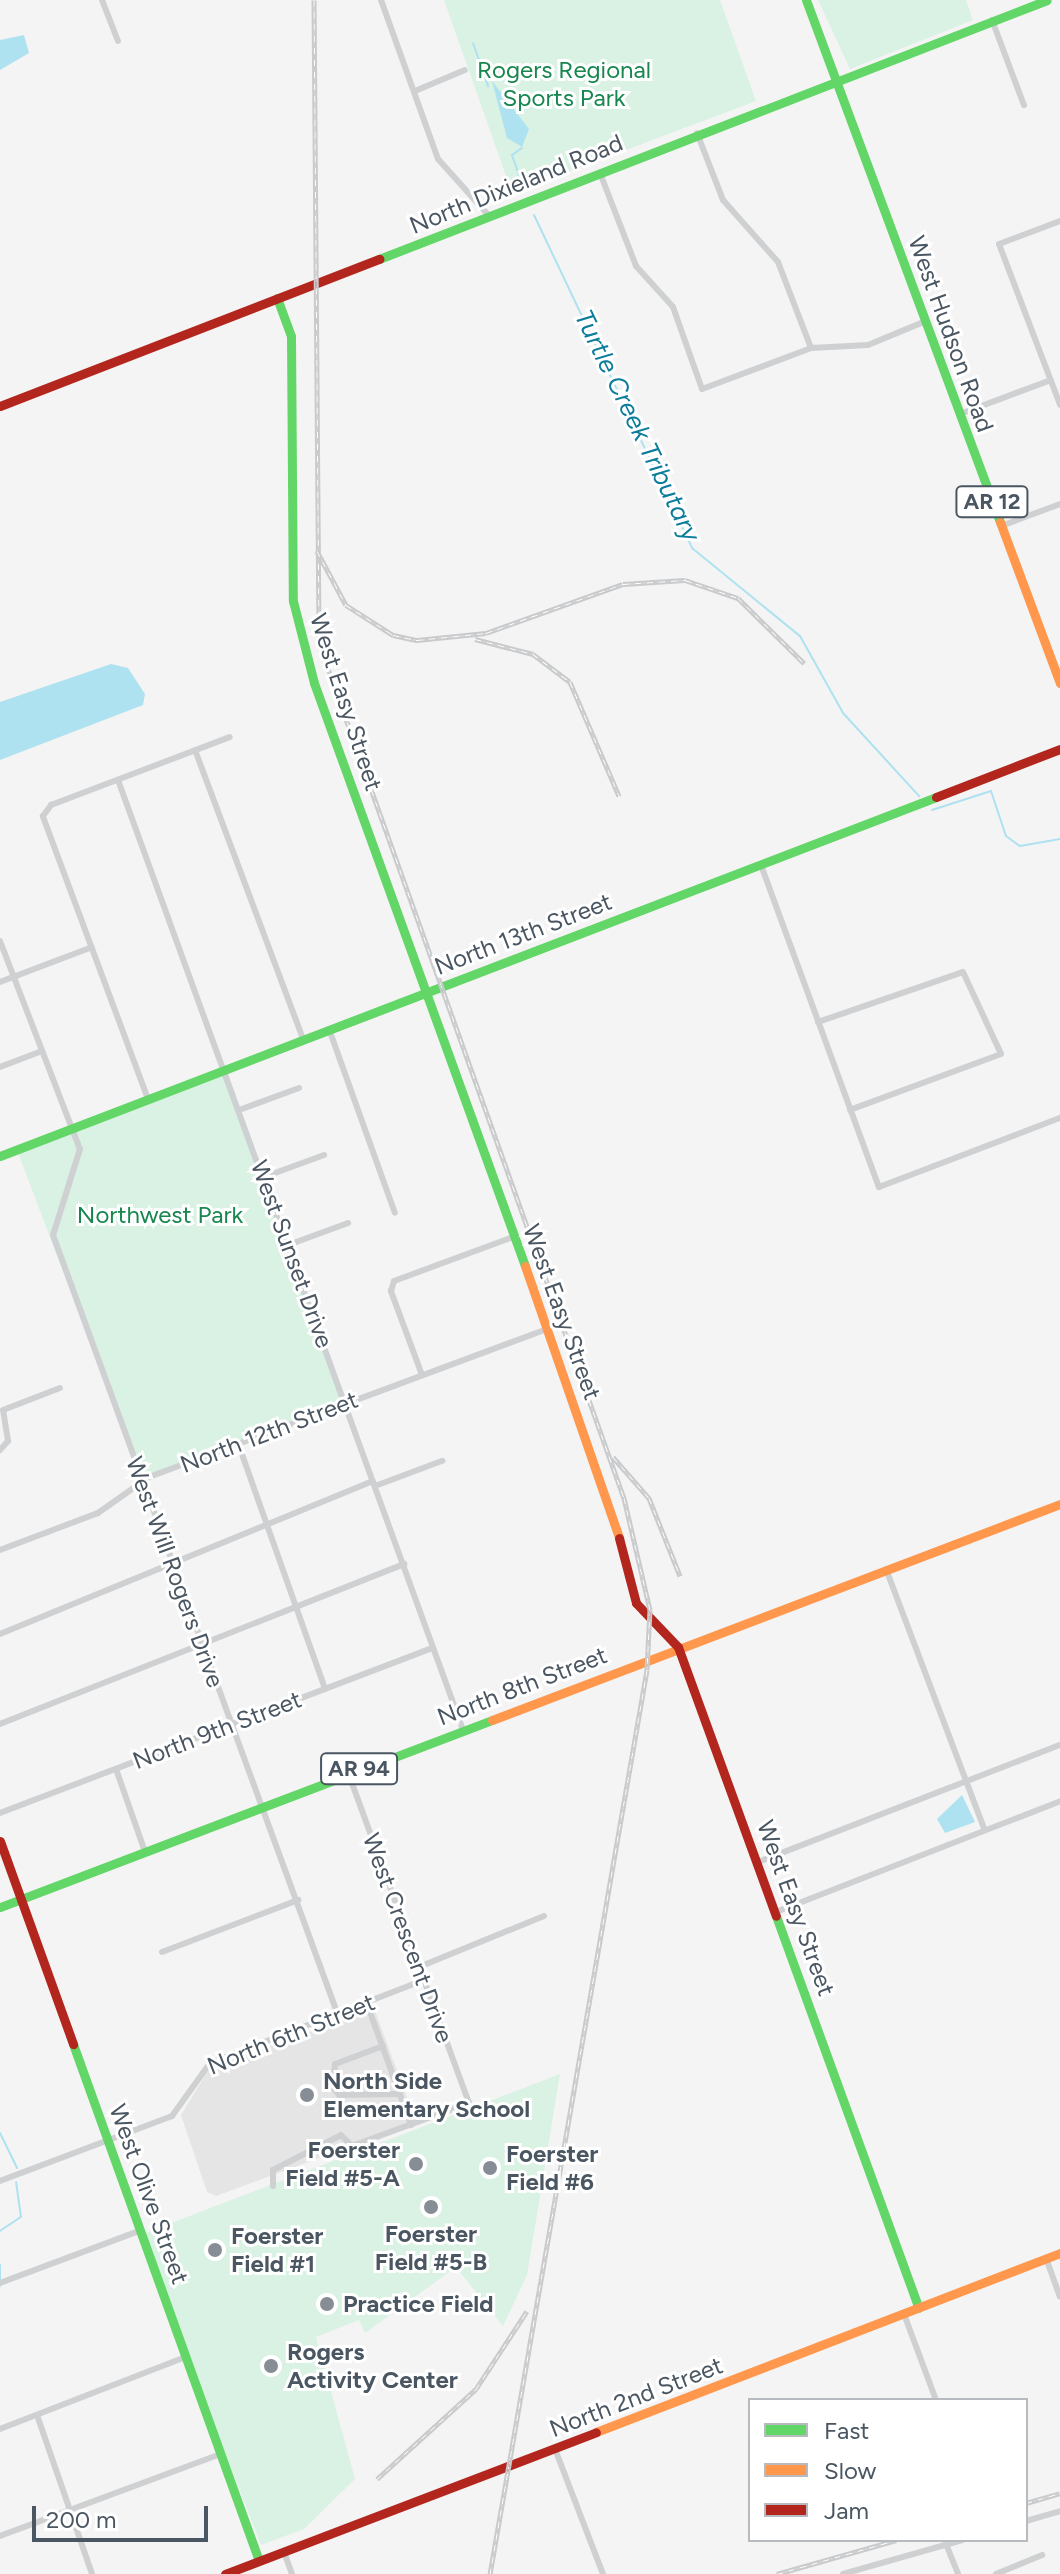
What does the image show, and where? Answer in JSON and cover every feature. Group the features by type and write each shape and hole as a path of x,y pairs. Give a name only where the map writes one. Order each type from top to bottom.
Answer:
{"main road":[{"name":"West Hudson Road","path":"806,0 1060,683"},
{"name":"North Dixieland Road","path":"0,406 490,217 697,133 1047,0"},
{"name":"West Easy Street","path":"277,298 291,336 298,630 611,1504 636,1603 663,1639 678,1647 919,2308"},
{"name":"North 13th Street","path":"0,1156 1060,749"},
{"name":"North 8th Street","path":"0,1907 1060,1504"},
{"name":"West Olive Street","path":"0,1841 259,2561"},
{"name":"North 2nd Street","path":"225,2574 1060,2253"}],"street":[{"path":"102,0 118,41"},
{"path":"381,0 438,159 490,217"},
{"path":"992,20 1024,105"},
{"path":"415,91 465,70"},
{"path":"697,133 723,200 778,262 811,348"},
{"path":"600,173 636,266 673,307 702,389 811,348 868,345 926,321"},
{"path":"1060,221 999,244 1060,405"},
{"path":"960,414 1051,380"},
{"path":"1001,526 1060,504"},
{"path":"148,1099 43,816 51,805 230,737"},
{"path":"195,750 303,1039"},
{"name":"West Sunset Drive","path":"118,780 226,1068 463,1730"},
{"path":"761,865 879,1187 1060,1118"},
{"name":"West Will Rogers Drive","path":"0,941 73,1127 81,1162 53,1235 338,2015"},
{"path":"0,982 92,947"},
{"path":"818,1022 963,972 1001,1054 850,1110"},
{"path":"329,1029 395,1213"},
{"path":"0,1067 42,1051"},
{"path":"239,1110 299,1088"},
{"path":"264,1177 324,1155"},
{"path":"288,1245 348,1223"},
{"path":"422,1375 391,1291 394,1281 513,1237"},
{"name":"North 12th Street","path":"0,1550 98,1513 142,1481 345,1402 546,1329"},
{"path":"0,1450 8,1441 3,1410 60,1388"},
{"path":"238,1443 325,1689"},
{"path":"0,1634 128,1586 171,1560 442,1461"},
{"path":"0,1724 404,1564"},
{"path":"886,1569 984,1829"},
{"name":"North 9th Street","path":"0,1813 433,1648"},
{"path":"758,1862 1060,1745"},
{"path":"116,1769 145,1852"},
{"name":"West Crescent Drive","path":"348,1773 469,2103 411,2125"},
{"path":"776,1912 1060,1801"},
{"path":"162,1952 298,1900"},
{"path":"419,1967 544,1916"},
{"name":"North 6th Street","path":"0,2181 172,2116 200,2069 424,1980"},
{"path":"273,2186 273,2170 341,2135 352,2146 411,2125 367,2004"},
{"path":"383,2046 335,2064 333,2088 339,2095 400,2094"},
{"path":"0,2283 139,2231"},
{"path":"1046,2258 1060,2297"},
{"path":"904,2314 935,2398"},
{"path":"0,2429 186,2357"},
{"path":"37,2415 92,2574"},
{"path":"555,2449 603,2574"},
{"path":"0,2536 221,2454"},
{"path":"1028,2520 1060,2511"},
{"path":"843,2574 954,2542"},
{"path":"946,2544 958,2574"},
{"path":"284,2552 292,2574"},
{"path":"996,2574 1042,2555"}],"shaded area":[{"path":"374,2008 416,2122 216,2196 207,2192 181,2115 209,2069"}],"green space":[{"name":"Rogers Regional Sports Park","path":"444,0 720,0 756,101 512,193"},
{"path":"818,0 966,0 973,20 850,69"},
{"name":"Northwest Park","path":"226,1068 345,1402 142,1481 17,1150"},
{"path":"560,2074 527,2275 503,2326 456,2267 365,2333 359,2320 316,2337 355,2479 304,2529 261,2545 140,2235"}],"water":[{"path":"24,35 29,53 0,70 0,40"},
{"path":"492,81 529,129 522,147 507,138"},
{"path":"111,664 128,668 145,694 143,705 0,760 0,702"},
{"path":"962,1795 975,1822 945,1833 937,1819"}],"waterway":[{"name":"Turtle Creek Tributary","path":"473,43 488,86"},
{"name":"Turtle Creek Tributary","path":"522,148 512,155 522,184"},
{"name":"Turtle Creek Tributary","path":"534,215 692,548 800,636 843,713 919,796"},
{"name":"Turtle Creek Tributary","path":"932,810 991,791 1006,836 1020,846 1060,839"},
{"path":"0,2133 17,2168"},
{"path":"0,2231 21,2217 16,2182"},
{"path":"0,2265 0,2286"}],"railway":[{"path":"314,0 319,643 624,1498 650,1610 647,1670 490,2574"},
{"path":"317,551 346,605 393,635 417,640 486,633 623,584 685,580 738,598 804,663"},
{"path":"475,639 533,654 570,682 619,796"},
{"path":"613,1457 649,1498 680,1576"},
{"path":"377,2479 476,2389 527,2311"},
{"path":"1028,2502 1060,2493"},
{"path":"777,2574 889,2542"}],"traffic: fast":[{"path":"806,0 1000,522"},
{"path":"379,259 1047,0"},
{"path":"277,298 291,336 293,601 314,683 525,1266"},
{"path":"0,1156 936,797"},
{"path":"0,1907 492,1720"},
{"path":"776,1916 919,2308"},
{"path":"73,2044 259,2561"}],"traffic: slow":[{"path":"1000,522 1060,683"},
{"path":"525,1266 619,1538"},
{"path":"492,1720 1060,1504"},
{"path":"596,2432 1060,2253"}],"traffic: jam":[{"path":"0,406 379,259"},
{"path":"936,797 1060,749"},
{"path":"619,1538 636,1603 678,1647 776,1916"},
{"path":"0,1841 73,2044"},
{"path":"225,2574 596,2432"}],"place":[{"name":"North Side Elementary School","path":"307,2095"},
{"name":"Foerster Field #5-A","path":"416,2164"},
{"name":"Foerster Field #6","path":"490,2168"},
{"name":"Foerster Field #5-B","path":"431,2207"},
{"name":"Foerster Field #1","path":"215,2250"},
{"name":"Practice Field","path":"327,2304"},
{"name":"Rogers Activity Center","path":"271,2366"}]}
